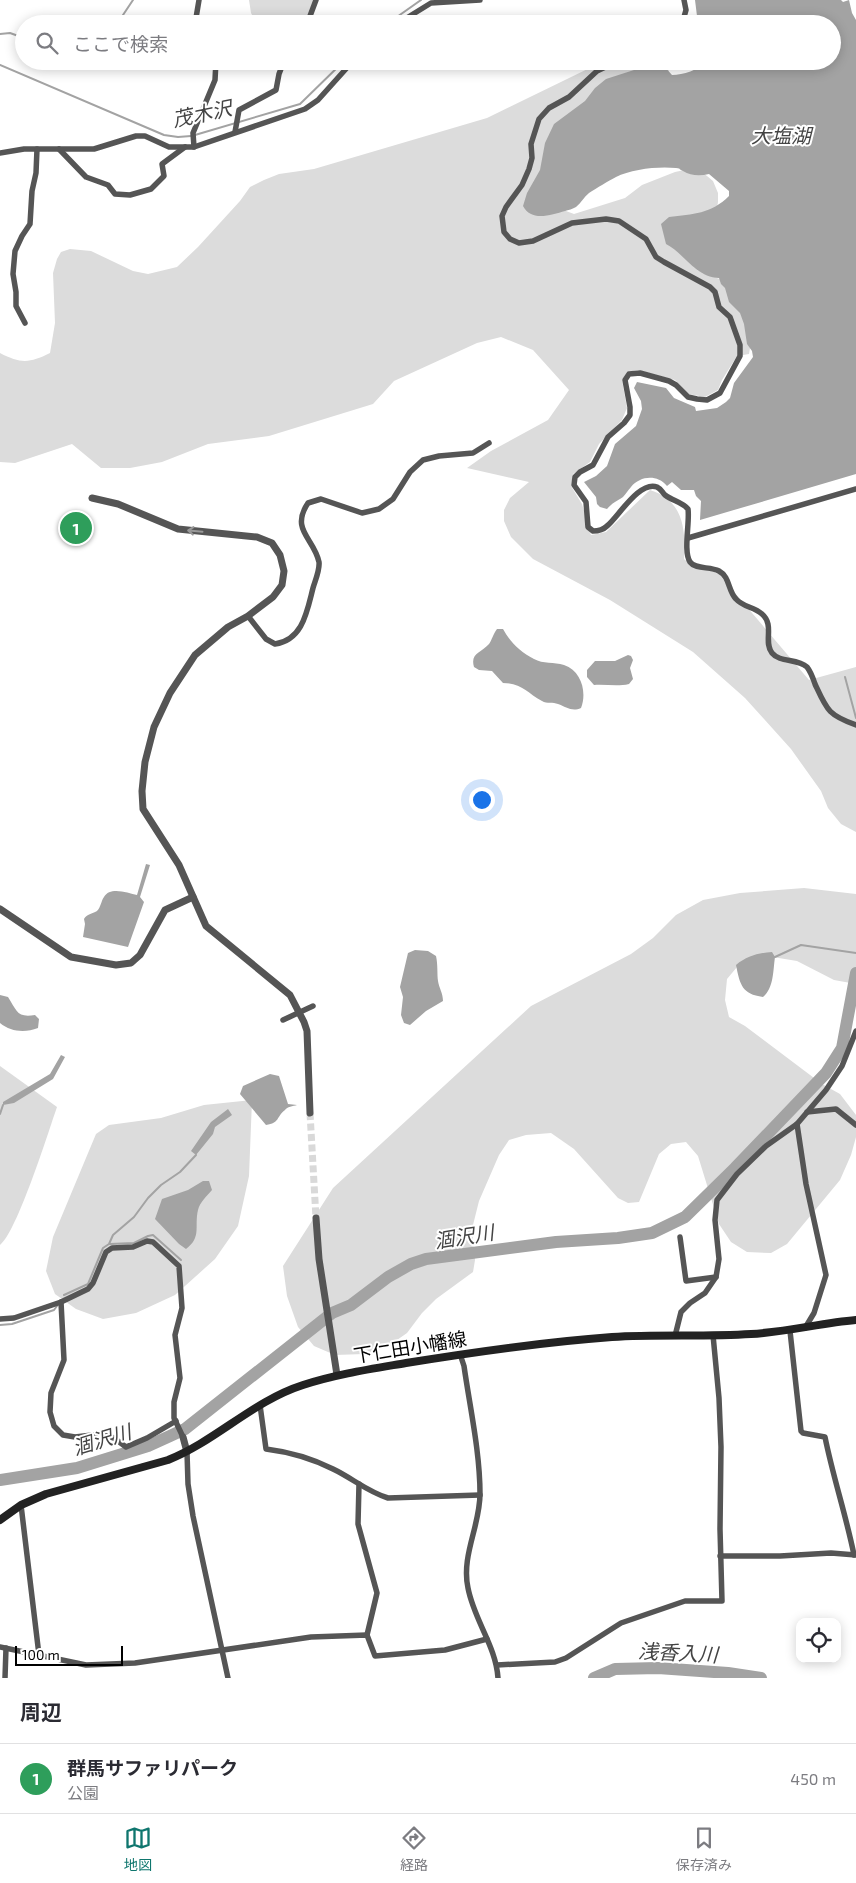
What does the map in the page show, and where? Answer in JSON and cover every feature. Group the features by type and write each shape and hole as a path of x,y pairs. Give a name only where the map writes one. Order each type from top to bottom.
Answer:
{"main road":[{"name":"下仁田小幡線","path":"0,1520 21,1505 46,1494 168,1460 187,1452 260,1405 301,1386 337,1375 460,1354 604,1338 790,1331 856,1320"}],"street":[{"path":"196,15 199,0"},
{"path":"311,15 316,0"},
{"path":"412,15 431,3 480,0"},
{"path":"684,0 686,10 685,15"},
{"path":"194,147 193,132 215,80 216,70"},
{"path":"235,132 239,110 276,90 280,70"},
{"path":"0,153 37,149 94,149 136,136 146,136 169,147 194,147 304,109 318,100 345,70"},
{"path":"599,70 569,97 549,108 539,119 532,144 532,158 529,169 522,185 506,207 502,216 504,232 510,239 519,243 533,241 572,224 606,219 619,221 646,239 656,257 710,287 715,292 719,307 730,317 737,334 740,356 720,393 707,400 688,397 669,381 640,373 630,374 625,380 630,415 608,437 593,465 575,477 574,485 586,502 588,526 593,531 607,527 623,507 645,487 657,487 666,495 683,503 688,509 687,551 689,560 693,565 720,571 728,579 734,598 742,605 752,608 769,622 769,646 772,653 778,657 801,662 809,669 825,707 833,715 856,724"},
{"path":"59,149 86,177 108,185 116,194 130,195 151,190 164,176 162,164 185,147"},
{"path":"25,323 16,306 13,274 16,251 22,236 30,224 37,149"},
{"path":"248,616 266,639 275,644 291,639 299,631 306,615 319,564 300,520 302,510 308,503 321,499 362,513 379,509 392,499 410,472 423,460 439,456 473,453 489,443"},
{"path":"688,538 856,489"},
{"path":"92,498 118,504 178,529 256,537 272,543 280,555 284,571 282,584 273,597 248,616 228,627 195,655 170,694 154,727 145,762 142,791 144,809 178,865 206,926 290,995 307,1031 310,1113"},
{"path":"0,910 71,958 116,966 131,962 140,955 165,910 193,897"},
{"path":"283,1020 314,1006"},
{"path":"675,1336 681,1312 705,1293 716,1277 720,1259 715,1220 717,1200 737,1174 766,1146 797,1124 826,1090 842,1066 856,1031"},
{"path":"807,1112 836,1109 856,1125"},
{"path":"797,1124 806,1184 826,1275 814,1313 805,1328"},
{"path":"316,1218 319,1259 337,1375"},
{"path":"680,1237 686,1281 716,1277"},
{"path":"0,1319 14,1318 61,1302 88,1289 93,1283 106,1252 112,1248 133,1247 147,1241 153,1242 179,1266 182,1308 175,1335 180,1378 174,1402 177,1424 187,1452 189,1492 228,1678"},
{"path":"61,1302 64,1360 51,1393 50,1412 54,1426 63,1435 75,1437 101,1434 114,1438 126,1447 177,1424"},
{"path":"720,1556 780,1556 831,1553 855,1555 825,1437 801,1431 790,1331"},
{"path":"497,1665 555,1662 566,1658 621,1623 685,1602 722,1601 719,1398 713,1335"},
{"path":"460,1354 467,1384 480,1495 477,1517 467,1558 468,1588 497,1665 498,1678"},
{"path":"260,1405 266,1450 304,1456 334,1469 377,1495 388,1498 480,1495"},
{"path":"359,1484 358,1524 377,1593 367,1635 376,1656 445,1650 487,1639"},
{"path":"21,1505 39,1655"},
{"path":"5,1678 3,1647 86,1665 135,1663 311,1637 367,1635"}],"shaded area":[{"path":"249,0 317,0 308,15 252,15"},
{"path":"586,70 669,70 668,74 559,202 566,211 574,214 625,198 642,185 675,172 689,169 701,171 713,181 718,193 718,202 716,214 694,263 697,270 732,284 753,330 749,354 737,356 718,390 705,397 688,394 675,380 638,370 627,372 622,380 627,408 622,420 599,444 590,462 573,474 571,486 582,504 591,535 606,532 650,490 661,495 670,501 680,517 684,537 684,559 692,566 718,573 809,680 856,667 856,832 841,824 828,808 821,791 791,749 745,698 693,652 610,600 533,559 511,537 504,521 504,510 510,498 529,482 467,468 491,451 548,420 569,390 533,350 501,337 477,343 394,381 373,404 269,436 208,444 162,462 130,468 101,468 72,444 15,463 0,462 0,353 25,361 37,359 50,353 55,323 53,273 61,252 70,249 91,251 133,271 148,274 177,267 240,201 250,187 264,180 279,174 314,169 487,118"},
{"path":"804,888 856,894 856,984 834,980 797,961 760,955 742,961 727,979 725,1000 729,1017 745,1026 822,1084 840,1094 856,1115 856,1137 851,1155 840,1180 787,1244 771,1253 747,1252 731,1242 719,1224 698,1156 686,1142 671,1144 659,1154 639,1202 628,1203 618,1198 574,1149 551,1133 526,1135 509,1140 499,1155 479,1201 472,1229 475,1260 473,1272 436,1299 422,1313 407,1333 387,1347 364,1354 335,1355 314,1346 298,1327 287,1296 283,1266 333,1188 531,1006 631,954 653,938 676,915 703,900 740,893"},
{"path":"0,1066 57,1107 15,1222 0,1245"},
{"path":"252,1100 249,1176 238,1226 215,1259 175,1295 136,1313 103,1319 76,1309 55,1294 46,1271 53,1237 96,1134 109,1125 161,1118 204,1105"}],"water":[{"name":"大塩湖","path":"695,0 841,0 843,2 849,0 856,20 856,474 700,520 701,501 696,496 694,490 681,490 672,482 667,486 654,478 639,481 623,497 607,509 597,504 596,497 584,482 596,476 607,466 615,444 636,426 642,409 641,401 634,388 637,382 666,388 674,398 695,407 696,411 717,408 730,398 734,383 753,357 752,351 747,344 740,313 729,302 725,288 719,278 703,274 666,244 661,224 669,217 708,210 729,196 729,191 709,174 689,174 680,169 669,167 654,168 637,170 616,177 589,193 572,209 536,216 527,211 523,206 527,193 540,170 545,143 554,124 585,101 595,88 606,79 634,70 668,70 672,75 692,70 841,70 841,15 697,15"},
{"path":"497,629 503,629 516,646 537,661 564,665 575,672 582,683 583,689 581,708 572,709 556,703 544,702 520,687 510,683 503,683 492,671 479,670 474,667 475,656 489,644"},
{"path":"628,655 633,660 630,668 633,679 629,684 594,685 587,677 587,670 595,661 615,661"},
{"path":"146,864 150,865 140,897 144,902 128,947 83,937 84,919 97,911 107,894 119,891 137,895"},
{"path":"415,950 428,951 436,956 438,981 443,1001 426,1011 410,1025 404,1023 401,1015 403,997 400,987 408,953"},
{"path":"772,952 775,957 772,978 767,993 763,997 750,994 741,983 736,965 744,959"},
{"path":"0,995 8,997 16,1010 21,1014 35,1015 39,1019 38,1028 18,1031 0,1023"},
{"path":"61,1055 65,1057 53,1079 14,1103 3,1105 3,1102 50,1074"},
{"path":"270,1074 279,1076 288,1104 297,1105 287,1108 276,1121 266,1125 240,1094 243,1086"},
{"path":"228,1109 232,1115 215,1127 213,1134 196,1155 191,1151 211,1122"},
{"path":"203,1181 209,1181 212,1190 199,1207 196,1236 191,1245 186,1249 155,1219 162,1199 188,1190"}],"waterway":[{"path":"123,15 133,0"},
{"name":"茂木沢","path":"400,15 421,0"},
{"path":"0,34 10,33 15,35"},
{"name":"茂木沢","path":"0,65 164,135 191,136"},
{"name":"茂木沢","path":"195,135 300,104 335,70"},
{"path":"845,677 856,718"},
{"path":"775,957 801,945 856,953"},
{"name":"涸沢川","path":"0,1480 77,1468 148,1446 185,1429 332,1313 351,1305 388,1277 411,1264 426,1259 556,1242 618,1238 652,1233 685,1217 826,1073 842,1048 856,973"},
{"path":"0,1114 3,1105"},
{"path":"64,1295 88,1284 103,1248 109,1244 113,1235 134,1217 148,1198 161,1185 180,1172 196,1155"},
{"path":"110,1244 134,1243 153,1235 181,1260"},
{"path":"0,1325 12,1324 54,1310 57,1306"},
{"name":"浅香入川","path":"594,1678 615,1669 658,1668 728,1673 761,1678"}],"tunnel":[{"path":"310,1113 316,1218"}],"place":[{"name":"群馬サファリパーク","path":"76,528"}]}
